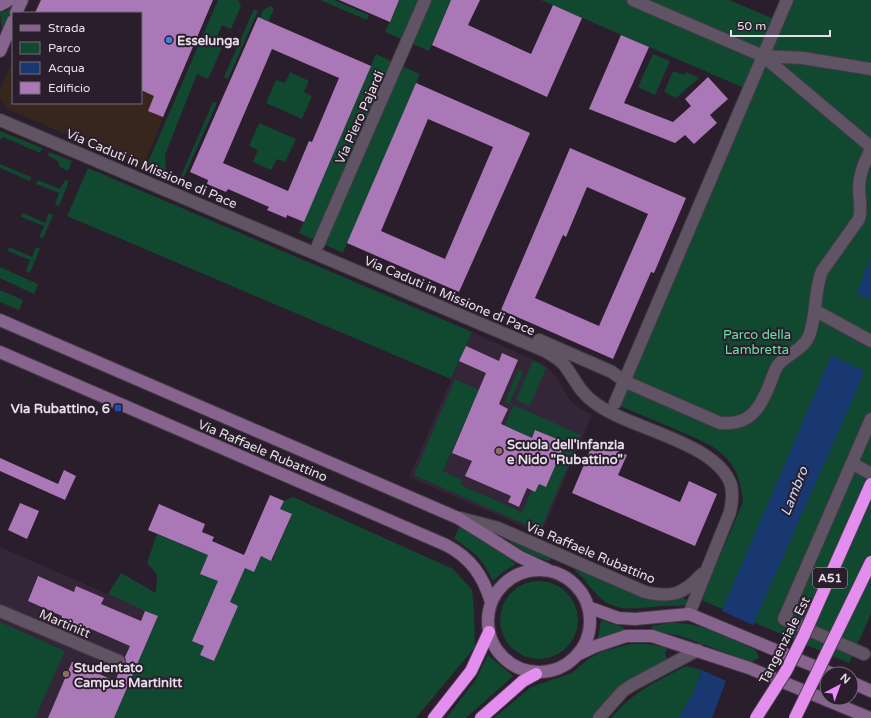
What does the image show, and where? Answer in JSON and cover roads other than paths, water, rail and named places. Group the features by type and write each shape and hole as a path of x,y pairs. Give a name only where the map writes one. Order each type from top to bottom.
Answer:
{"highway":[{"name":"Tangenziale Est","path":"756,718 786,671 804,635 871,484"},
{"name":"A51","path":"795,718 871,562"},
{"path":"434,718 471,672 489,632"},
{"path":"481,718 523,681 536,674"}],"street":[{"path":"0,5 9,0"},
{"path":"16,12 22,0"},
{"name":"Via Piero Pajardi","path":"318,245 425,0"},
{"path":"500,323 612,372 624,381 720,423 732,424 740,422 750,416 763,402 777,366 803,345 808,337 816,311 822,271 859,219 861,211 859,187 861,169 871,148 761,55 633,0"},
{"path":"615,404 761,55 787,0"},
{"path":"0,51 12,23"},
{"path":"761,55 803,58 871,69"},
{"name":"Via Caduti in Missione di Pace","path":"0,120 545,351 564,365 580,391 596,405 705,454 725,474 731,486 733,498 730,512 689,614"},
{"path":"816,311 871,341"},
{"name":"Via Raffaele Rubattino","path":"0,320 458,518 492,537 520,557 566,577 576,585 583,595 588,607 590,620 589,632 585,644 578,655"},
{"name":"Via Raffaele Rubattino","path":"0,352 446,545 468,560 478,571 485,583 491,602"},
{"path":"864,654 784,619 871,419"},
{"path":"852,463 871,474"},
{"name":"Via Raffaele Rubattino","path":"458,518 498,528 645,592 658,595 669,596 682,591 696,580 706,569"},
{"name":"Via Raffaele Rubattino","path":"548,570 529,571 517,575 502,586 491,602 488,614 489,632 494,645 506,660 517,667 536,674 560,668 578,655 613,640 626,636 640,635 657,638 698,650 749,668 870,718"},
{"path":"588,607 618,618 635,619 689,614 819,668"},
{"name":"Martinitt","path":"0,611 119,661"},
{"path":"599,718 623,691 698,650"},
{"path":"859,686 871,691"}],"water":[{"path":"871,257 871,299 857,293"},
{"name":"Lambro","path":"831,356 865,371 753,625 722,611"},
{"path":"702,670 726,681 712,718 679,718 693,693"}],"place":[{"name":"Esselunga","path":"169,40"},
{"name":"Via Rubattino, 6","path":"118,408"},
{"name":"Scuola dell'infanzia e Nido \"Rubattino\"","path":"499,451"},
{"name":"Studentato Campus Martinitt","path":"66,674"}],"park label":[{"name":"Parco della Lambretta","path":"757,342"}]}
